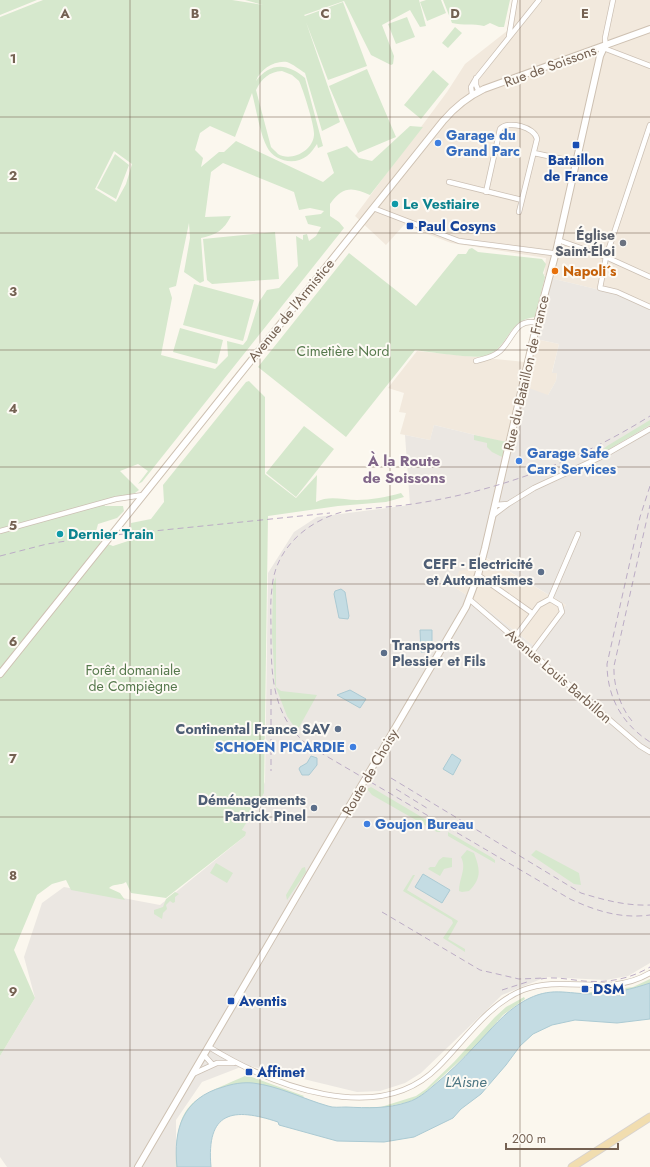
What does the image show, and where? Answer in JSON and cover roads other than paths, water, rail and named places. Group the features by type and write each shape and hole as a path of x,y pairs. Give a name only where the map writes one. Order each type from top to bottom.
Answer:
{"main road":[{"path":"572,1167 650,1117"}],"street":[{"path":"509,37 515,0"},
{"path":"476,93 471,87 476,78 539,0"},
{"name":"Rue du Bataillon de France","path":"500,484 600,56 605,46 612,0"},
{"name":"Rue de Soissons","path":"453,109 476,93 650,29"},
{"path":"605,46 608,52 650,66"},
{"name":"Avenue de l'Armistice","path":"0,674 453,109"},
{"path":"486,192 500,129 508,124 532,131 536,134 537,139 519,212"},
{"path":"650,125 606,257 600,288 617,292 650,307"},
{"path":"534,153 576,162"},
{"path":"449,182 522,200"},
{"path":"373,208 459,241 554,251"},
{"path":"558,240 606,257 650,276"},
{"path":"479,360 488,359 500,351 521,324 527,321 537,323"},
{"path":"492,516 534,488 603,456 650,429"},
{"name":"Route de Choisy","path":"138,1167 209,1048 469,599 478,575 500,484"},
{"path":"0,531 116,499 143,495"},
{"path":"495,504 508,504"},
{"path":"550,599 578,534"},
{"path":"478,575 532,613"},
{"name":"Avenue Louis Barbillon","path":"469,599 640,746 650,752"},
{"path":"515,637 532,613 544,600 550,599 560,605 562,612 532,652"},
{"path":"209,1048 246,1069 317,1092 362,1098 390,1095 404,1091 423,1080 438,1067 494,1008 522,991 547,984 589,986 610,985 631,982 650,973"},
{"path":"215,1063 216,1052"},
{"path":"204,1055 215,1063"},
{"path":"193,1074 215,1063 236,1063"}],"water":[{"path":"341,589 345,592 349,616 348,619 339,618 334,594 335,591"},
{"path":"420,630 432,630 432,651 421,652"},
{"path":"350,690 366,699 360,708 337,695"},
{"path":"452,754 461,760 453,775 443,769"},
{"path":"311,756 317,758 317,765 309,775 302,775 299,769 307,763"},
{"path":"423,874 450,890 442,903 415,887"},
{"name":"L'Aisne","path":"650,983 650,1019 617,1023 575,1020 552,1025 533,1034 520,1046 481,1094 461,1109 453,1118 414,1137 384,1142 337,1141 279,1125 278,1122 262,1117 236,1115 226,1118 218,1124 213,1134 211,1167 177,1167 176,1153 179,1128 190,1107 198,1099 209,1092 234,1084 253,1083 272,1087 332,1107 377,1108 392,1106 408,1102 428,1091 455,1067 503,1016 524,1001 534,996 550,992 594,994 608,993"}],"railway":[{"path":"346,511 419,503 480,490 510,481 568,459 623,432 650,416"},
{"path":"650,486 640,517 607,664 610,688 618,709 631,727 650,742"},
{"path":"632,721 624,709 618,695 614,666 650,505"},
{"path":"351,510 323,519 298,536 280,559 275,573 271,604 272,673 278,700 290,726 302,741 316,750 570,899 609,913 629,916 650,915"},
{"path":"0,556 47,544 85,538 330,513"},
{"path":"271,689 271,771"},
{"path":"391,778 581,893 632,905 650,905"},
{"path":"396,789 430,810"},
{"path":"382,912 480,970 519,979 545,978"},
{"path":"541,979 562,978 579,981 610,981 635,975 650,967"},
{"path":"502,990 527,982"}],"place":[{"name":"Garage du Grand Parc","path":"438,143"},
{"name":"Bataillon de France","path":"576,145"},
{"name":"Le Vestiaire","path":"395,204"},
{"name":"Paul Cosyns","path":"410,226"},
{"name":"Église Saint-Éloi","path":"623,243"},
{"name":"Napoli´s","path":"555,271"},
{"name":"Garage Safe Cars Services","path":"519,461"},
{"name":"Dernier Train","path":"60,534"},
{"name":"CEFF - Electricité et Automatismes","path":"541,572"},
{"name":"Transports Plessier et Fils","path":"384,653"},
{"name":"Continental France SAV","path":"338,729"},
{"name":"SCHOEN PICARDIE","path":"353,747"},
{"name":"Déménagements Patrick Pinel","path":"314,808"},
{"name":"Goujon Bureau","path":"367,824"},
{"name":"DSM","path":"585,989"},
{"name":"Aventis","path":"231,1001"},
{"name":"Affimet","path":"249,1072"}],"district":[{"name":"À la Route de Soissons","path":"404,470"}],"park label":[{"name":"Cimetière Nord","path":"343,351"},
{"name":"Forêt domaniale de Compiègne","path":"133,678"}]}
